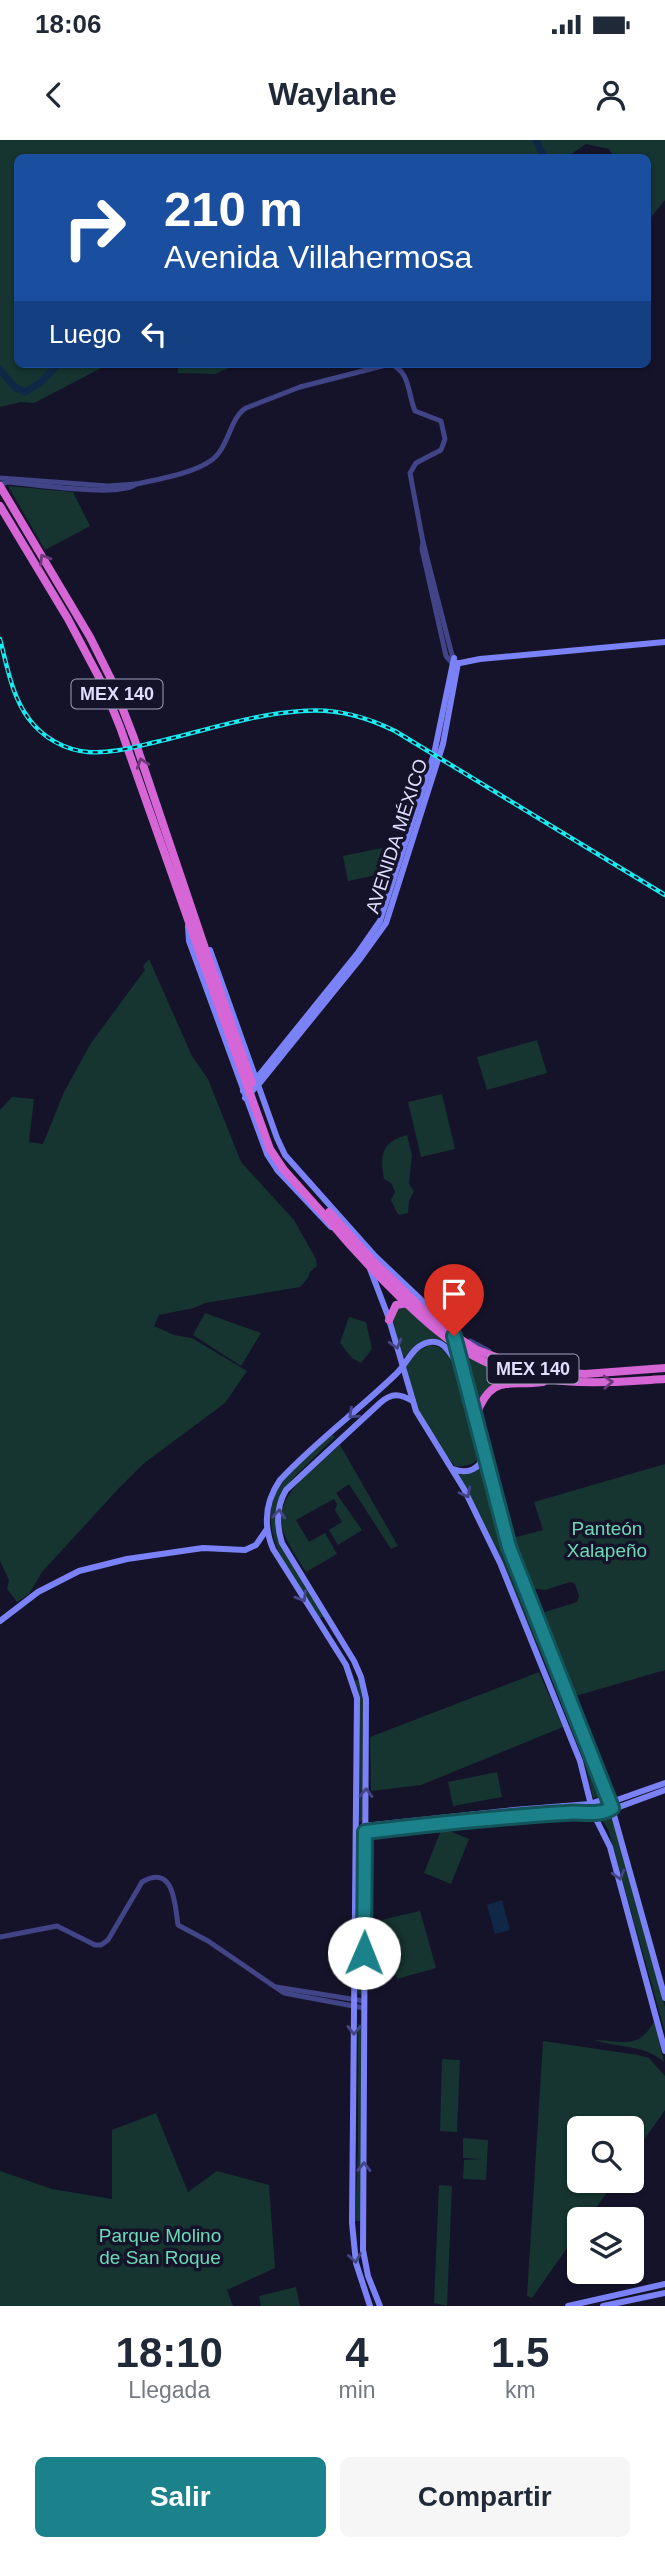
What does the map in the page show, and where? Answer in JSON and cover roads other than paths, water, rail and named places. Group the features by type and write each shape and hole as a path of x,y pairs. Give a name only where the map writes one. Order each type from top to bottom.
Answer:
{"highway":[{"name":"MEX 140","path":"0,485 77,614 110,677 134,738 191,922"},
{"name":"MEX 140","path":"0,506 68,619 103,685 206,961 270,1149 284,1170 420,1305 486,1354 534,1369 585,1374 665,1368"},
{"name":"MEX 140","path":"327,1214 336,1229 369,1268 406,1303 457,1347 494,1366 551,1380 588,1382 665,1379"},
{"path":"389,1320 393,1308 406,1303 420,1305"},
{"path":"476,1415 483,1398 498,1385 551,1380"}],"main road":[{"path":"455,662 665,642"},
{"name":"AVENIDA MÉXICO","path":"244,1095 379,925 430,776 455,662"},
{"path":"191,922 204,933 276,1138 285,1155 375,1256 453,1332 509,1547 610,1805 665,1998"},
{"path":"191,922 189,941 271,1162 328,1226 336,1229"},
{"path":"369,1268 389,1320 413,1401 422,1422 469,1499 500,1563 580,1761 593,1813 610,1847 665,2051"},
{"path":"370,2306 356,2263 352,2223 358,1708 355,1689 346,1665 273,1549 267,1529 268,1506 280,1480 403,1368 416,1348 430,1342 442,1345 462,1367"},
{"path":"380,2306 368,2276 363,2250 367,1709 364,1687 342,1639 282,1543 277,1520 281,1499 293,1483 380,1403 397,1394 413,1401"},
{"path":"375,1395 379,1397 380,1403"},
{"path":"451,1468 460,1472 470,1471 478,1466 485,1453"},
{"path":"256,1545 267,1529"},
{"path":"0,1621 48,1586 87,1568 203,1548 241,1551 264,1545 273,1549"},
{"path":"580,1761 587,1761 591,1756"},
{"path":"443,1820 605,1812 610,1805 665,1783"},
{"path":"355,1830 590,1804 601,1800 610,1805 665,1790"},
{"path":"610,1847 623,1843"},
{"path":"647,1979 654,1981 660,1976"},
{"path":"650,1992 655,1987 663,1989"},
{"path":"568,2306 665,2284"},
{"path":"603,2306 665,2293"}],"street":[{"path":"0,478 111,486 136,484 191,470 208,463 219,453 239,412 246,408 307,385 374,368"},
{"path":"397,368 402,371 415,411 441,421 445,439 444,447 438,453 416,463 410,472 422,549 446,656 455,662"},
{"path":"0,485 9,482 110,491 132,489 136,484"},
{"path":"0,1937 57,1926 94,1945 101,1944 108,1940 142,1882 156,1878 172,1887 178,1925 208,1941 276,1987 364,2005"}],"water":[{"path":"502,1900 510,1930 495,1934 487,1905"}],"waterway":[{"path":"536,140 542,154"},
{"path":"0,370 16,388 25,392 41,382 54,368"}],"railway":[{"path":"0,639 11,681 23,710 41,732 63,746 79,751 105,752 284,713 314,710 350,714 395,731 665,895"}],"park label":[{"name":"Panteón Xalapeño","path":"607,1539"},
{"name":"Parque Molino de San Roque","path":"160,2246"}]}
